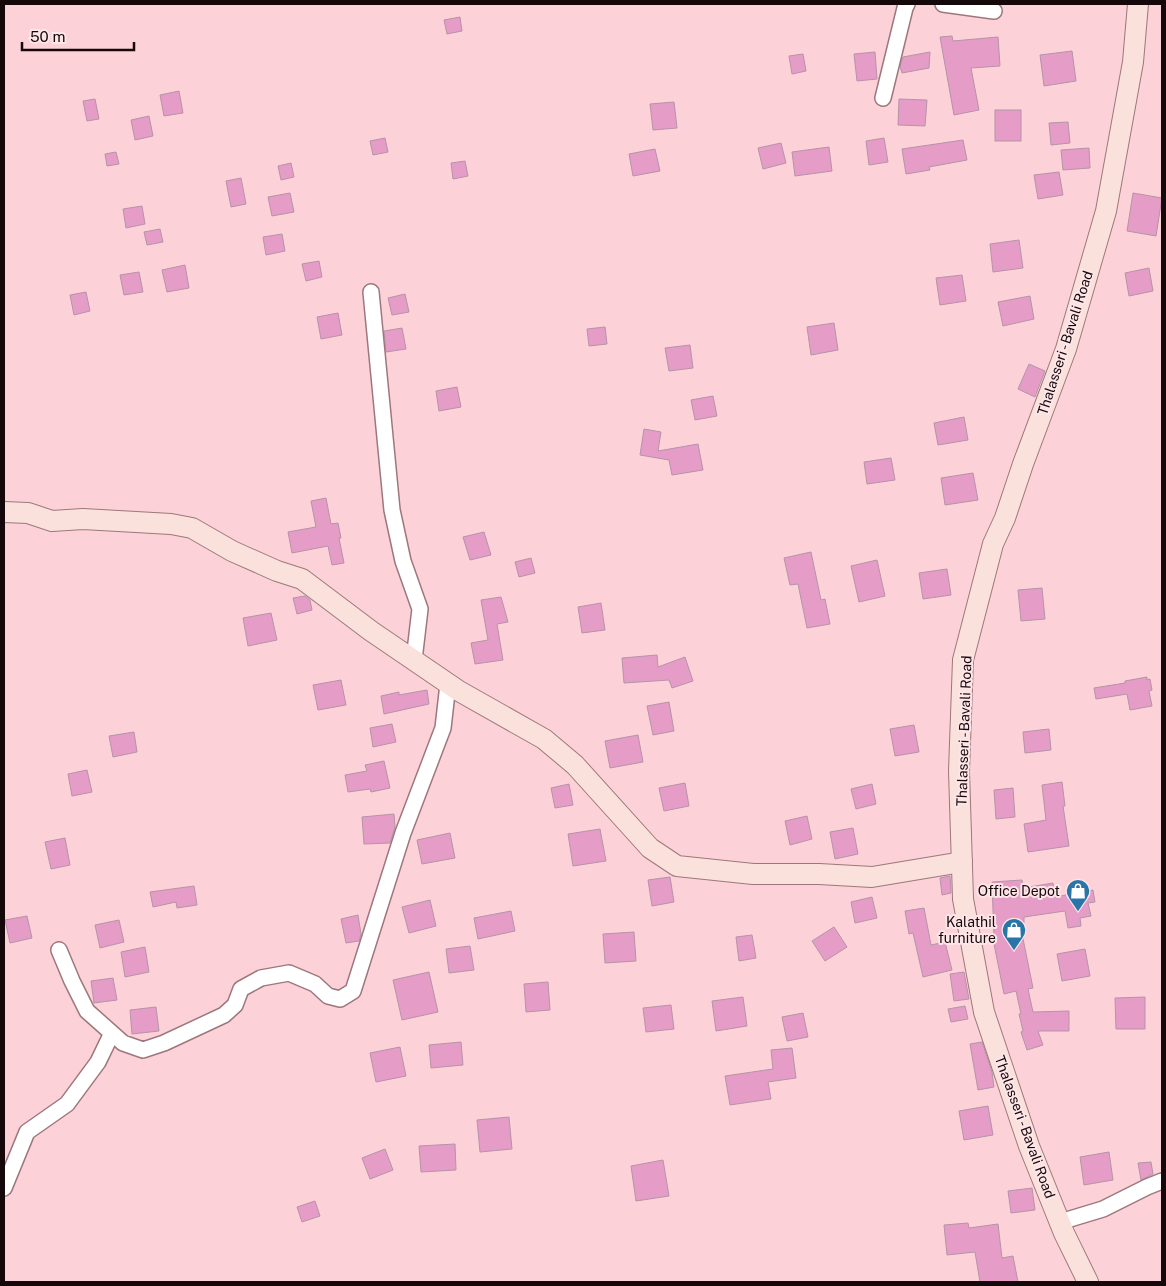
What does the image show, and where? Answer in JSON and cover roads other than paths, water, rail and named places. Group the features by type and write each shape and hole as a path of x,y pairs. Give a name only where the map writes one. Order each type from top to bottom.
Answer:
{"main road":[{"name":"Thalasseri - Bavali Road","path":"1088,1282 1060,1222 1029,1146 984,1012 963,899 959,770 963,660 993,544 1005,518 1066,349 1106,211 1130,80 1138,4"},
{"path":"4,512 28,513 52,521 83,519 171,524 192,528 232,551 277,571 302,579 448,684 544,739 575,765 650,848 677,866 752,874 819,874 872,877 962,862"}],"street":[{"path":"883,98 907,4"},
{"path":"943,4 994,11"},
{"path":"371,292 392,510 404,561 420,609 414,660"},
{"path":"59,950 87,1011 111,1035 123,1043 143,1050 164,1043 224,1015 235,1005 241,988 261,978 289,973 315,984 328,996 340,999 353,992 403,833 443,728 448,684"},
{"path":"4,1188 27,1132 67,1104 98,1062 111,1035"},
{"path":"1060,1222 1103,1209 1162,1181"}],"place":[{"name":"Office Depot","path":"1078,912"},
{"name":"Kalathil furniture","path":"1014,951"}]}
